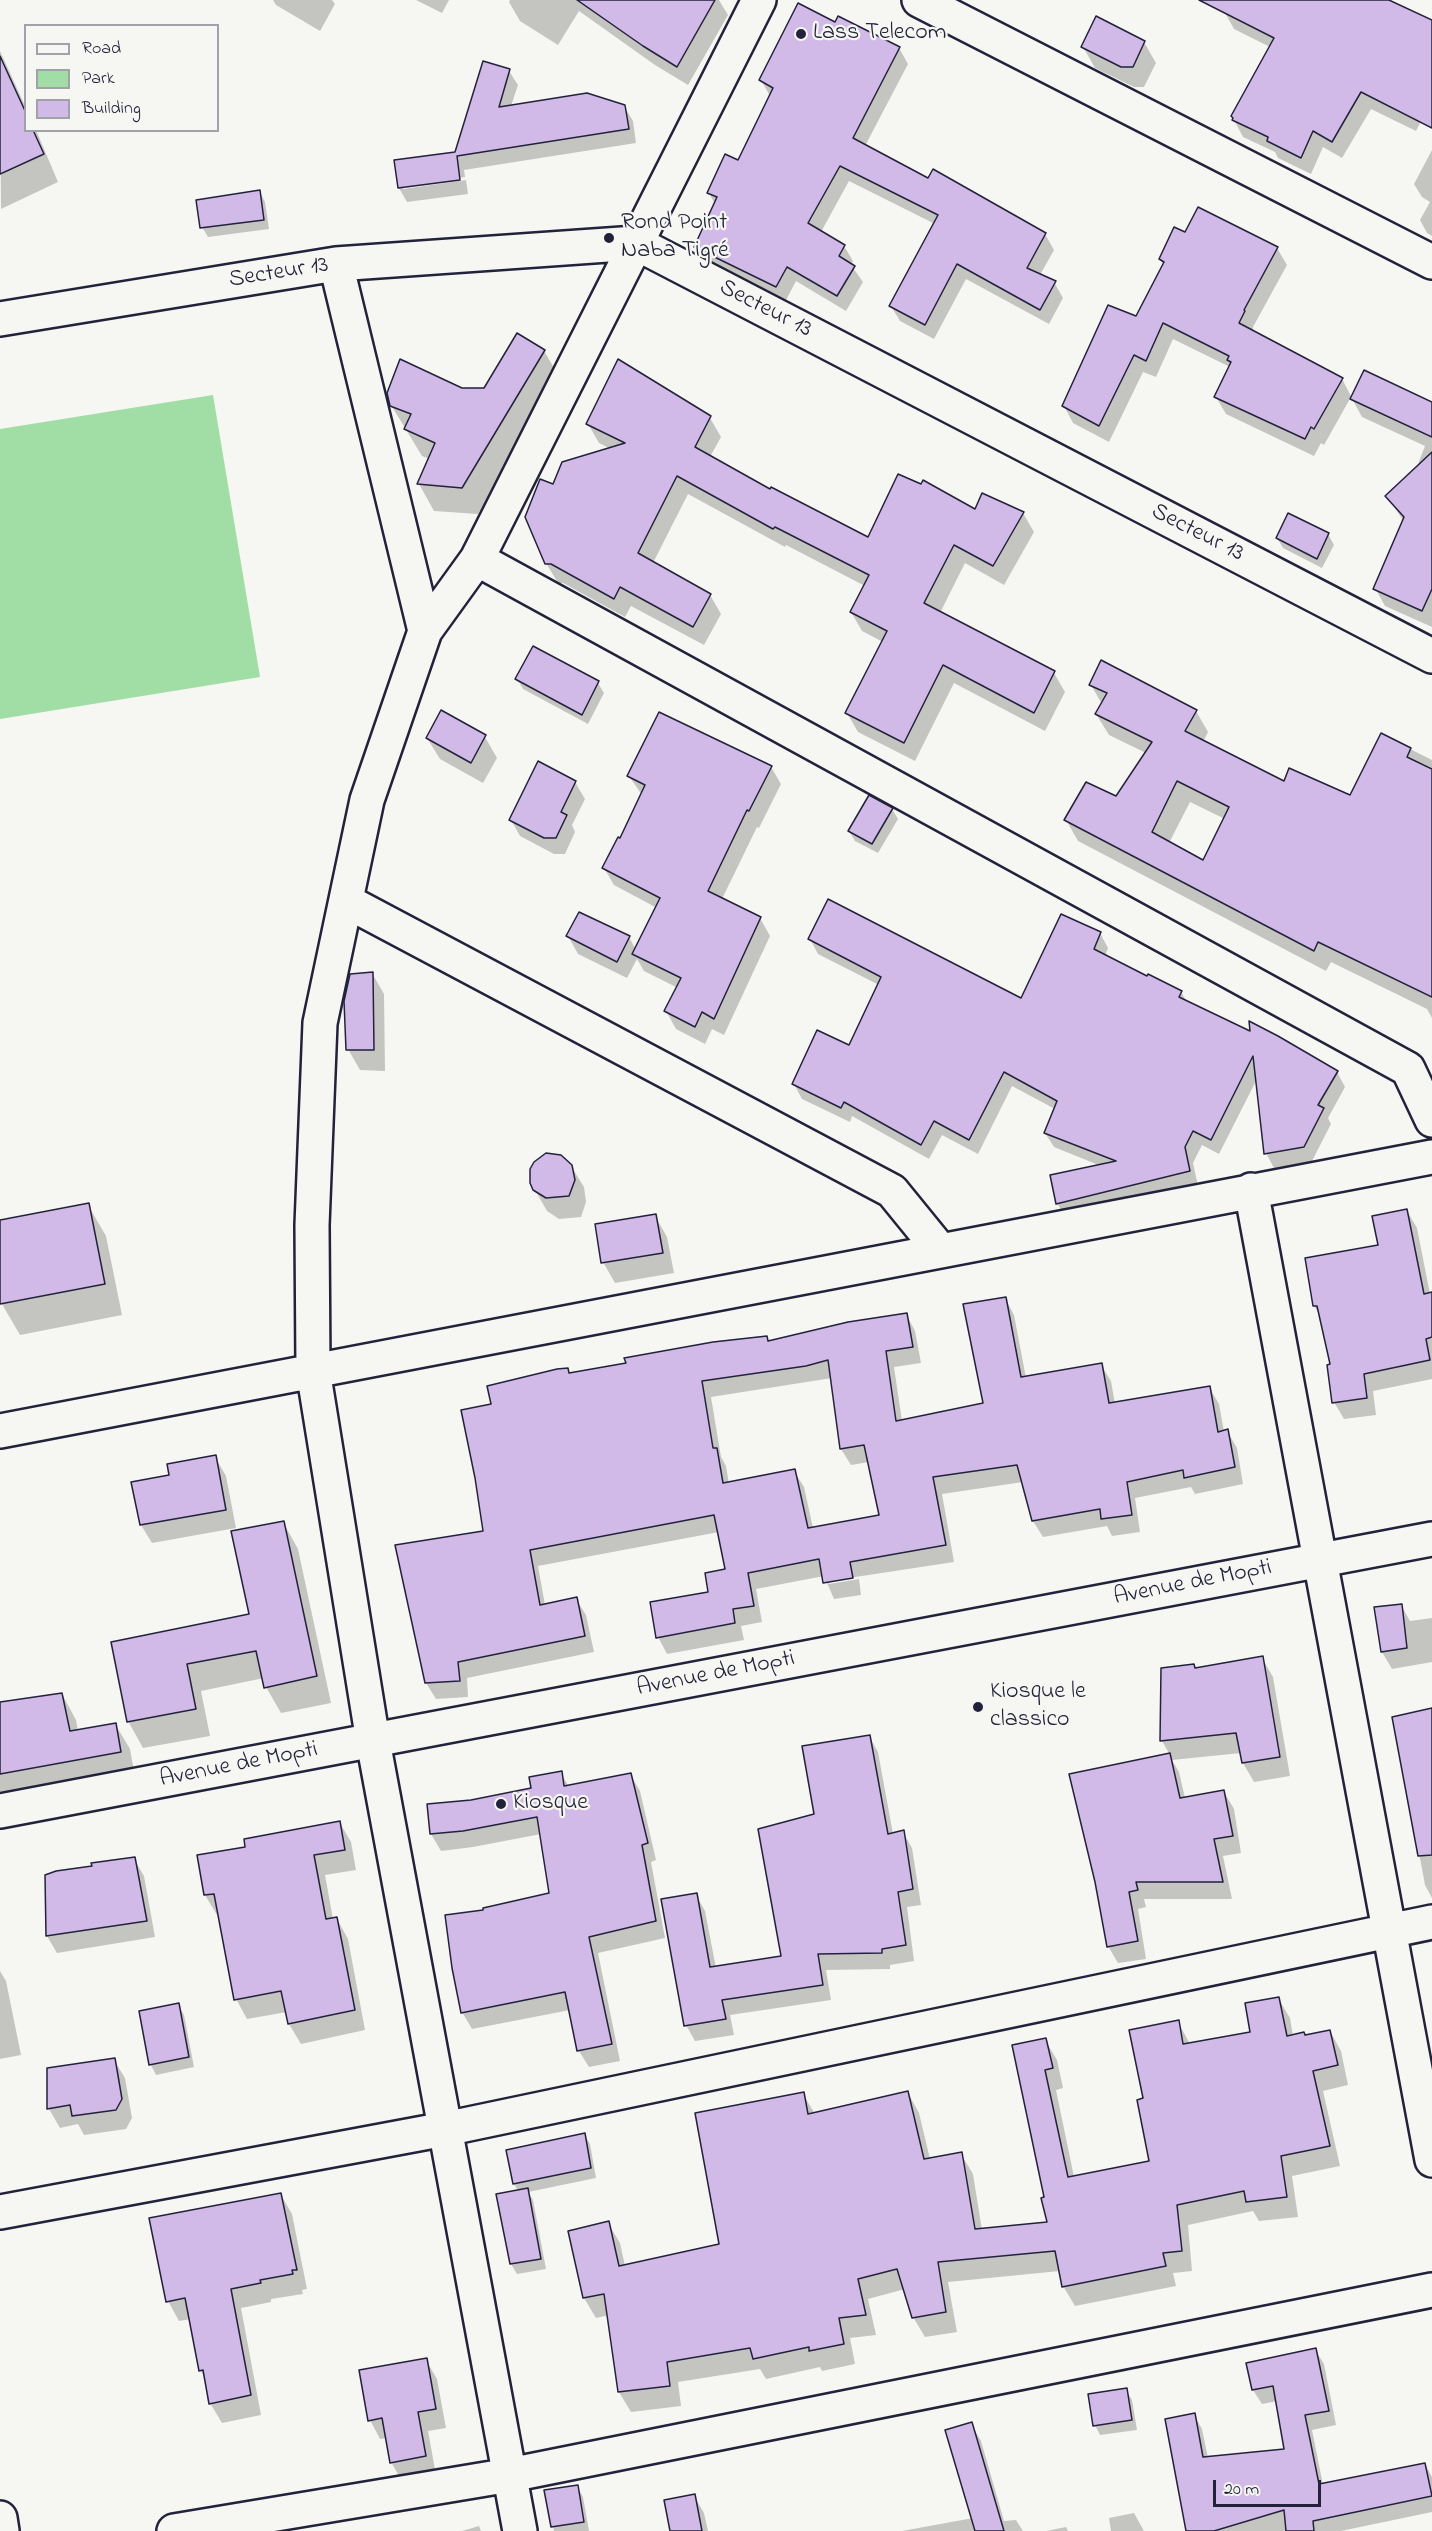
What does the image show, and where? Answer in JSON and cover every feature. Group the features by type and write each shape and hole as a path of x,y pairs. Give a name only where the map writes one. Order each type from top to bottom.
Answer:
{"street":[{"path":"520,2531 373,1741 313,1370 312,1225 320,1023 367,800 425,631 477,560 759,0"},
{"path":"919,0 1432,262"},
{"name":"Secteur 13","path":"0,319 336,264 636,243 1432,656"},
{"path":"336,264 425,631"},
{"path":"477,560 1408,1069 1432,1120"},
{"path":"346,901 892,1191 940,1250"},
{"path":"0,1431 1432,1157"},
{"path":"1251,1190 1432,2160"},
{"name":"Avenue de Mopti","path":"0,1811 1432,1539"},
{"path":"0,2212 446,2129 1432,1922"},
{"path":"174,2531 510,2475 1432,2290"},
{"path":"0,2518 2,2531"}],"green space":[{"path":"213,395 260,677 0,719 0,429"}],"building":[{"path":"577,0 715,0 677,67"},
{"path":"1199,0 1389,0 1432,20 1432,128 1361,92 1332,142 1313,131 1301,158 1267,141 1268,137 1232,120 1231,116 1274,38"},
{"path":"798,3 835,22 838,16 900,47 853,138 928,178 933,169 1046,233 1027,268 1056,281 1040,310 957,264 925,325 889,306 938,215 840,166 808,223 845,245 839,256 855,266 837,296 787,267 776,287 694,247 717,197 707,193 725,154 738,160 773,88 759,80"},
{"path":"1096,16 1145,41 1133,67 1121,67 1081,47"},
{"path":"0,56 24,109 24,132 34,132 44,154 0,174"},
{"path":"483,61 510,69 499,107 587,93 625,105 629,129 457,156 460,180 398,188 394,160 455,152"},
{"path":"260,190 264,220 200,228 196,200"},
{"path":"1198,207 1278,247 1239,323 1343,378 1314,429 1311,427 1305,439 1214,397 1231,362 1227,360 1229,356 1163,323 1146,361 1134,355 1099,426 1062,406 1108,305 1136,316 1164,262 1159,259 1174,227 1185,232"},
{"path":"517,333 545,350 462,488 417,484 435,443 404,429 411,414 390,406 387,393 400,359 462,388 484,388"},
{"path":"618,359 711,416 695,447 770,489 771,487 868,537 898,474 921,484 923,480 975,509 982,493 1024,512 993,566 954,545 924,603 1055,671 1034,713 943,665 904,743 845,713 887,631 850,612 869,575 775,527 773,529 677,476 638,553 711,594 693,627 620,587 614,599 551,564 545,564 525,517 540,479 553,484 562,462 625,443 586,424"},
{"path":"1364,370 1432,402 1432,437 1350,399"},
{"path":"1432,452 1432,589 1422,611 1373,589 1404,517 1385,496"},
{"path":"1288,513 1329,533 1317,559 1276,538"},
{"path":"533,646 599,681 582,715 515,679"},
{"path":"1101,660 1197,710 1185,731 1284,781 1289,768 1350,795 1381,733 1411,748 1407,757 1432,769 1432,997 1318,942 1314,951 1064,820 1086,782 1116,796 1152,742 1095,714 1107,693 1089,685","holes":["1177,781 1229,807 1203,860 1152,832"]},
{"path":"441,710 486,735 471,763 426,738"},
{"path":"659,712 772,766 749,811 747,810 708,891 761,917 714,1019 702,1012 695,1027 664,1011 681,978 632,954 660,898 602,868 618,837 620,838 645,785 627,776"},
{"path":"538,761 576,781 561,812 567,815 556,838 544,838 509,820"},
{"path":"869,795 893,808 872,844 848,831"},
{"path":"828,899 1021,998 1061,914 1101,932 1094,949 1182,991 1179,997 1250,1031 1249,1021 1338,1071 1318,1105 1324,1108 1304,1147 1264,1154 1253,1056 1211,1140 1193,1131 1185,1147 1190,1171 1056,1204 1050,1175 1116,1161 1044,1133 1057,1101 1004,1072 969,1140 934,1121 921,1145 844,1102 841,1108 792,1084 817,1030 849,1045 881,977 808,939"},
{"path":"579,912 630,936 617,962 566,936"},
{"path":"373,972 374,1050 346,1050 344,1001 350,974"},
{"path":"546,1153 561,1155 572,1165 575,1180 569,1196 546,1198 533,1190 530,1183 530,1169 534,1162"},
{"path":"89,1203 105,1284 0,1304 0,1220"},
{"path":"1407,1209 1424,1294 1432,1292 1432,1337 1426,1339 1430,1360 1364,1374 1367,1398 1332,1403 1327,1365 1330,1364 1317,1306 1313,1306 1305,1258 1378,1245 1372,1216"},
{"path":"656,1214 663,1253 601,1263 595,1224"},
{"path":"1006,1297 1021,1377 1102,1363 1109,1403 1210,1386 1218,1432 1228,1429 1235,1467 1184,1478 1183,1470 1127,1482 1132,1515 1101,1519 1100,1509 1032,1521 1017,1465 933,1477 946,1545 850,1562 853,1578 823,1583 819,1559 748,1573 754,1606 733,1609 735,1623 656,1638 650,1602 708,1592 705,1573 725,1569 714,1515 530,1550 540,1605 577,1597 585,1636 458,1662 460,1681 425,1683 395,1545 483,1531 461,1410 491,1404 487,1386 557,1369 568,1368 569,1373 626,1363 624,1358 713,1342 767,1336 768,1341 848,1322 907,1313 913,1347 886,1351 896,1421 983,1403 963,1304","holes":["828,1360 840,1449 864,1445 879,1515 808,1528 795,1469 723,1483 717,1448 713,1448 702,1381 806,1366"]},
{"path":"216,1455 226,1510 140,1525 131,1482 169,1475 167,1464"},
{"path":"284,1521 317,1676 264,1688 256,1651 187,1664 196,1709 127,1722 111,1642 249,1614 231,1531"},
{"path":"1402,1604 1407,1648 1381,1652 1374,1607"},
{"path":"1263,1656 1280,1757 1242,1763 1236,1733 1160,1741 1161,1668 1194,1664 1195,1668"},
{"path":"62,1693 70,1731 116,1723 121,1752 0,1774 0,1702"},
{"path":"1432,1708 1432,1855 1418,1856 1392,1717"},
{"path":"870,1735 888,1834 904,1830 913,1889 898,1892 906,1945 882,1949 882,1953 818,1954 823,1985 722,2000 726,2019 684,2026 661,1899 697,1893 710,1967 781,1956 758,1829 814,1814 802,1746"},
{"path":"1170,1753 1180,1798 1224,1790 1233,1836 1214,1839 1223,1882 1136,1882 1138,1890 1129,1892 1138,1941 1107,1947 1095,1882 1069,1774"},
{"path":"562,1771 564,1786 631,1773 648,1843 642,1845 656,1921 589,1937 612,2044 577,2051 565,1992 461,2013 452,1968 445,1915 483,1910 483,1908 549,1893 537,1817 463,1831 430,1834 427,1804 471,1800 531,1788 529,1777"},
{"path":"340,1821 345,1850 314,1855 326,1919 337,1917 355,2010 288,2024 281,1991 234,2000 214,1894 204,1895 197,1855 245,1847 244,1839"},
{"path":"135,1857 147,1921 46,1936 45,1875 56,1871 92,1866 91,1863"},
{"path":"1279,1997 1287,2036 1330,2030 1338,2065 1313,2071 1330,2146 1281,2156 1287,2197 1246,2202 1244,2191 1177,2205 1182,2251 1163,2253 1166,2266 1062,2287 1055,2251 938,2262 946,2312 912,2318 897,2269 858,2279 866,2315 839,2318 844,2344 809,2351 809,2347 753,2359 750,2348 667,2362 670,2386 618,2392 604,2294 583,2298 568,2231 609,2221 619,2266 719,2244 695,2113 804,2092 808,2114 908,2091 924,2159 962,2152 975,2229 1047,2222 1041,2198 1044,2197 1012,2045 1046,2038 1053,2068 1045,2070 1068,2177 1149,2161 1137,2100 1143,2098 1129,2030 1179,2020 1183,2044 1250,2032 1245,2003"},
{"path":"179,2003 189,2057 149,2065 139,2011"},
{"path":"115,2058 122,2099 116,2110 72,2116 70,2105 47,2109 47,2068"},
{"path":"585,2133 591,2168 513,2184 506,2150"},
{"path":"528,2188 541,2259 510,2264 496,2194"},
{"path":"281,2193 297,2270 292,2270 293,2274 260,2280 261,2283 231,2289 251,2395 209,2404 203,2370 199,2371 185,2298 166,2302 149,2218"},
{"path":"1316,2348 1329,2411 1305,2415 1319,2484 1425,2463 1432,2496 1313,2521 1314,2531 1286,2531 1284,2510 1214,2531 1186,2531 1165,2419 1195,2413 1203,2457 1284,2449 1273,2386 1252,2390 1246,2363"},
{"path":"427,2358 436,2409 418,2412 426,2456 390,2463 382,2418 368,2421 359,2370"},
{"path":"1127,2388 1132,2420 1093,2426 1088,2394"},
{"path":"972,2422 1004,2531 975,2531 945,2430"},
{"path":"578,2485 584,2522 551,2527 544,2490"},
{"path":"695,2494 702,2531 670,2531 664,2500"}],"place":[{"name":"Lass Telecom","path":"801,34"},
{"name":"Rond Point Naba Tigré","path":"609,238"},
{"name":"Kiosque le classico","path":"978,1707"},
{"name":"Kiosque","path":"501,1804"}]}
